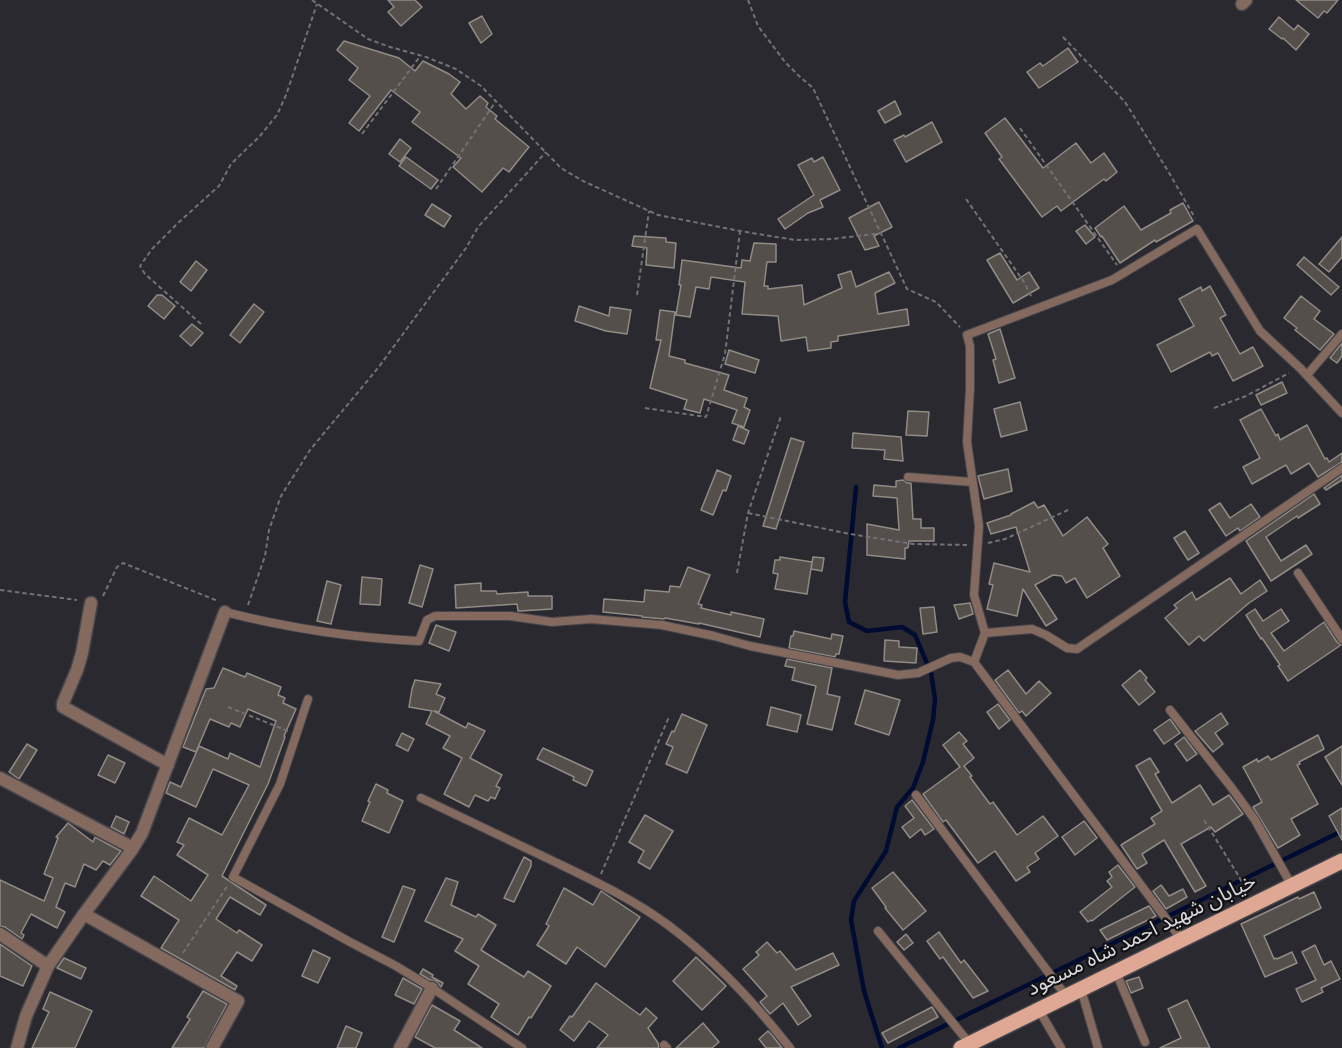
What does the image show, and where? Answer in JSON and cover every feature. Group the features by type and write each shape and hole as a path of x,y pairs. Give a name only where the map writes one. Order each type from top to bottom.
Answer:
{"main road":[{"name":"خیابان شهید احمد شاه مسعود","path":"971,1045 1342,861"}],"street":[{"path":"91,603 82,653 63,707 168,765"},
{"path":"17,1048 26,1016 48,966 133,848 149,815 225,612"},
{"path":"0,778 133,848"},
{"path":"84,914 238,1001 212,1048"},
{"path":"0,934 48,966"},
{"path":"400,1048 432,988"}],"lane":[{"path":"974,662 985,633 974,596 979,526 967,442 970,388 970,346 967,335 1113,280 1197,229 1260,331 1342,412"},
{"path":"1306,375 1342,334"},
{"path":"985,633 1032,629 1046,634 1067,648 1077,649 1342,468"},
{"path":"908,477 972,482"},
{"path":"1298,573 1342,639"},
{"path":"225,612 333,633 419,641 427,620 435,616 510,616 552,622 591,619 662,625 898,675 918,673 951,658 960,657 974,662 1182,940"},
{"path":"308,699 280,784 233,877 396,966 522,1048"},
{"path":"1170,710 1255,820 1292,886"},
{"path":"916,795 1066,996"},
{"path":"421,798 597,883 667,924 709,958 756,1005 790,1048"},
{"path":"878,931 971,1045"},
{"path":"1116,972 1144,1042"},
{"path":"1081,989 1098,1048"},
{"path":"1039,1010 1061,1048"}],"path":[{"path":"312,0 368,39 421,55 456,69 481,86 561,168 583,181 658,215 795,240 832,239 882,233"},
{"path":"748,0 758,26 785,62 813,88 907,288 936,302 967,335"},
{"path":"201,324 145,274 140,266 152,249 219,186 231,164 277,116 317,4"},
{"path":"1063,37 1125,102 1198,222 1197,229"},
{"path":"362,134 421,55"},
{"path":"436,189 496,101"},
{"path":"1020,128 1123,274"},
{"path":"244,616 265,556 269,530 281,496 310,450 378,369 466,248 478,227 546,152"},
{"path":"966,199 1024,282 1038,309"},
{"path":"637,295 649,211"},
{"path":"645,408 706,417 725,354 740,231"},
{"path":"1214,408 1246,396 1300,368"},
{"path":"737,573 748,513 781,416"},
{"path":"748,513 850,534 913,544 978,545 1005,539 1068,510"},
{"path":"0,590 91,603 101,602 117,567 123,563 221,603 225,612"},
{"path":"228,706 296,734"},
{"path":"597,883 669,717"},
{"path":"1204,820 1238,875 1253,905"},
{"path":"175,966 233,877"}],"building":[{"path":"388,0 415,0 422,7 401,26 388,12 394,7"},
{"path":"1296,0 1338,0 1327,13 1324,11 1318,18"},
{"path":"482,16 492,34 481,43 469,23"},
{"path":"1279,17 1294,30 1298,25 1309,34 1296,50 1269,29"},
{"path":"344,41 399,58 415,71 423,61 449,74 460,82 451,94 466,109 480,96 488,103 486,107 497,116 495,119 529,147 509,172 503,168 482,192 453,167 461,158 412,122 420,112 391,90 359,131 349,123 370,96 349,80 358,68 337,50"},
{"path":"1068,48 1078,62 1039,88 1027,72 1040,63 1043,66"},
{"path":"895,101 901,114 885,123 878,111"},
{"path":"1005,118 1043,168 1076,143 1091,163 1104,153 1117,172 1061,211 1057,206 1042,217 999,159 1002,157 985,133"},
{"path":"932,122 942,142 906,162 894,140 904,135 905,137"},
{"path":"400,139 411,148 400,162 389,154"},
{"path":"406,157 438,180 431,189 399,166"},
{"path":"823,157 840,190 820,200 823,207 808,213 785,229 778,219 814,195 798,165 812,158 814,162"},
{"path":"879,202 892,227 874,236 879,246 865,250 849,218"},
{"path":"1183,203 1193,221 1156,242 1155,240 1120,263 1095,228 1124,206 1141,230 1171,213 1170,210"},
{"path":"432,204 451,216 444,227 425,215"},
{"path":"1085,225 1095,237 1086,244 1076,231"},
{"path":"634,236 666,238 666,242 676,243 674,268 646,265 647,248 632,246"},
{"path":"1342,237 1342,257 1329,272 1319,264"},
{"path":"754,243 776,244 776,262 767,262 764,286 768,286 768,289 802,285 804,305 842,288 838,275 851,271 856,287 889,272 895,283 875,293 878,314 907,309 909,325 838,336 838,341 831,342 831,348 808,351 806,337 781,341 778,316 742,314 745,282 711,277 709,289 696,287 690,317 676,315 682,260 741,268 742,260 750,261"},
{"path":"1000,253 1017,280 1029,272 1039,288 1013,303 987,260"},
{"path":"1304,257 1339,287 1331,295 1297,265"},
{"path":"196,261 207,270 191,291 180,282"},
{"path":"1210,286 1226,315 1220,318 1240,354 1253,347 1263,366 1233,381 1218,353 1212,356 1210,352 1171,372 1157,345 1194,326 1179,299 1201,287 1202,291"},
{"path":"157,295 162,295 175,306 164,319 148,306"},
{"path":"1301,296 1320,311 1314,319 1334,334 1320,350 1284,318"},
{"path":"254,304 264,312 240,343 230,335"},
{"path":"579,306 609,316 610,307 631,310 627,334 606,331 575,321"},
{"path":"660,310 675,312 669,356 685,360 685,363 729,375 724,390 747,398 744,407 750,410 744,427 732,423 737,410 704,399 700,413 684,409 687,400 650,388 661,340 656,340"},
{"path":"192,324 203,333 191,346 180,336"},
{"path":"1000,329 1015,378 999,383 993,360 996,359 988,334"},
{"path":"1342,343 1342,356 1337,363 1330,358"},
{"path":"729,350 759,360 755,373 725,364"},
{"path":"1282,382 1287,393 1261,405 1256,395"},
{"path":"1020,402 1027,430 1001,437 994,409"},
{"path":"1261,409 1280,440 1307,425 1325,459 1327,458 1329,462 1342,453 1342,462 1318,477 1309,463 1291,474 1286,465 1252,484 1243,467 1260,458 1240,420"},
{"path":"908,411 929,412 927,436 906,435"},
{"path":"738,426 749,431 744,444 733,440"},
{"path":"853,433 901,437 903,461 884,459 885,450 852,448"},
{"path":"791,438 804,442 776,529 763,526"},
{"path":"1008,469 1012,491 984,499 978,476"},
{"path":"717,470 731,476 713,515 701,510"},
{"path":"1342,475 1342,480 1326,490 1324,488"},
{"path":"903,480 911,483 913,519 921,519 921,528 934,528 934,541 909,541 908,548 905,548 905,559 867,555 867,524 899,530 897,498 873,496 874,485 896,487 896,481"},
{"path":"1314,494 1320,504 1266,537 1281,561 1306,545 1312,554 1271,581 1246,541"},
{"path":"1034,502 1038,508 1044,505 1063,536 1087,517 1108,544 1103,548 1120,576 1087,598 1075,578 1066,583 1062,576 1053,575 1035,585 1057,619 1046,626 1023,589 1017,616 987,609 993,585 989,584 994,563 1030,572 1016,527 991,534 987,523 1011,515"},
{"path":"1220,503 1230,518 1251,504 1260,517 1240,531 1238,528 1226,536 1209,510"},
{"path":"1185,531 1199,553 1188,560 1174,538"},
{"path":"780,557 812,562 807,594 775,589 778,574 773,573 775,560 780,560"},
{"path":"813,557 824,558 822,571 811,569"},
{"path":"420,565 433,569 422,607 409,603"},
{"path":"688,567 710,575 698,604 702,605 701,608 764,619 760,637 699,623 603,612 604,599 644,602 645,590 669,592 670,586 680,587"},
{"path":"362,577 382,579 380,605 360,604"},
{"path":"1230,578 1241,594 1260,580 1267,591 1204,641 1199,636 1189,645 1165,618 1177,608 1174,605 1192,592 1196,600"},
{"path":"327,581 341,585 331,624 317,621"},
{"path":"481,583 481,591 496,591 497,594 528,592 528,596 552,596 552,609 518,611 517,604 456,608 455,585"},
{"path":"970,603 973,614 959,619 954,605"},
{"path":"934,607 937,632 923,634 920,608"},
{"path":"1255,609 1263,621 1281,609 1289,621 1271,633 1284,651 1324,622 1341,645 1288,681 1278,666 1280,665 1246,615"},
{"path":"436,625 456,632 449,651 429,643"},
{"path":"794,631 831,639 832,634 843,636 839,654 835,657 789,648"},
{"path":"885,640 899,641 899,647 917,648 916,663 884,661"},
{"path":"787,659 832,668 827,694 840,697 832,730 807,724 816,686 792,680 795,668 785,666"},
{"path":"223,668 245,677 247,673 281,687 278,695 285,698 283,703 296,709 268,784 222,876 266,905 260,915 230,897 216,919 237,933 239,930 262,945 252,961 237,952 221,976 237,986 235,990 161,948 179,920 141,896 154,876 191,901 208,875 177,855 184,845 177,842 189,818 222,835 249,785 213,769 196,807 166,793 170,782 181,787 199,746 228,759 230,753 260,767 276,721 248,709 240,727 231,723 229,727 210,719 196,752 183,747 206,689 214,688"},
{"path":"1008,670 1026,694 1039,681 1051,693 1026,716 1022,711 1019,713 995,680"},
{"path":"1140,670 1155,692 1139,705 1122,685"},
{"path":"415,680 441,684 436,694 445,698 439,712 434,711 466,728 468,723 485,731 470,758 502,775 496,786 500,788 495,799 491,797 488,801 475,795 469,807 444,794 462,758 443,748 450,736 426,724 432,711 409,707"},
{"path":"865,690 900,700 889,735 855,724"},
{"path":"998,704 1010,720 999,729 987,712"},
{"path":"771,707 801,715 797,732 767,725"},
{"path":"1221,713 1228,724 1215,733 1223,744 1213,752 1195,731"},
{"path":"682,714 707,725 687,773 666,764 673,747 666,744"},
{"path":"1170,719 1180,733 1164,744 1154,730"},
{"path":"959,732 967,741 963,744 974,758 964,766 972,776 970,777 990,804 993,802 1017,835 1043,816 1058,836 1035,853 1039,859 1027,867 1030,872 1016,881 995,851 978,863 946,820 943,822 923,794 960,767 943,745"},
{"path":"402,733 414,739 408,751 396,745"},
{"path":"1318,735 1324,749 1297,765 1318,804 1291,819 1300,835 1278,848 1253,807 1262,802 1243,767 1268,756 1271,760"},
{"path":"1184,737 1197,754 1187,761 1175,744"},
{"path":"27,744 37,750 19,779 9,772"},
{"path":"1342,746 1342,785 1325,757"},
{"path":"543,748 593,771 586,786 573,780 574,777 537,759"},
{"path":"108,755 125,763 115,783 98,775"},
{"path":"1150,758 1159,772 1155,774 1172,803 1200,785 1213,805 1229,795 1243,814 1215,832 1211,827 1181,844 1206,886 1195,892 1164,840 1142,854 1147,863 1137,869 1121,845 1155,824 1151,818 1162,811 1136,766"},
{"path":"376,784 403,801 389,833 362,821"},
{"path":"912,800 934,829 925,835 921,829 910,838 902,827 914,818 905,806"},
{"path":"1342,808 1342,840 1329,816"},
{"path":"645,815 673,831 650,869 638,862 644,851 629,842"},
{"path":"116,816 129,822 124,834 111,827"},
{"path":"1084,821 1097,838 1075,855 1062,837"},
{"path":"68,823 93,842 95,837 121,851 110,865 103,861 96,870 84,864 75,887 65,883 56,907 65,912 57,928 31,914 21,933 24,935 22,939 0,926 0,880 44,901 53,878 44,874 58,838 56,837"},
{"path":"524,857 531,861 531,866 514,902 504,898"},
{"path":"1118,865 1135,887 1088,922 1080,912 1112,887 1107,881 1112,877 1109,872"},
{"path":"893,872 926,911 903,930 872,888"},
{"path":"446,878 458,882 451,905 476,917 478,914 496,925 481,950 524,977 528,971 551,986 518,1035 491,1017 499,1004 468,984 479,966 455,951 463,939 425,921"},
{"path":"1161,885 1169,896 1183,889 1187,897 1166,909 1153,891"},
{"path":"403,886 415,890 394,942 382,937"},
{"path":"564,888 593,905 601,891 640,917 605,967 577,947 566,964 537,945 549,926 546,924"},
{"path":"1314,892 1321,908 1264,936 1274,959 1292,952 1297,963 1265,977 1241,924 1298,897 1299,899"},
{"path":"1149,906 1156,916 1107,940 1100,930"},
{"path":"939,932 961,963 964,960 988,991 973,998 943,957 940,959 927,941"},
{"path":"906,934 913,943 904,950 897,942"},
{"path":"767,942 777,953 780,951 796,970 833,953 839,965 791,987 811,1016 798,1025 783,1003 770,1014 760,1002 767,996 743,969 759,955 756,952"},
{"path":"0,944 32,966 23,986 0,976"},
{"path":"1315,945 1324,965 1331,961 1340,979 1321,988 1323,992 1302,1002 1296,989 1316,980 1302,952"},
{"path":"313,950 330,958 318,983 302,976"},
{"path":"696,957 726,986 702,1010 673,981"},
{"path":"64,958 86,968 81,979 57,968"},
{"path":"423,969 443,983 441,987 436,981 420,974"},
{"path":"1139,977 1143,988 1131,993 1126,981"},
{"path":"403,978 422,989 414,1004 395,995"},
{"path":"596,983 640,1015 646,1008 657,1018 648,1028 659,1048 597,1048 608,1035 589,1021 574,1041 560,1030"},
{"path":"203,991 227,1004 204,1048 172,1048 190,1019 187,1017"},
{"path":"50,992 92,1011 75,1048 32,1048 49,1012 43,1009"},
{"path":"1187,1000 1210,1048 1160,1048 1181,1038 1168,1009"},
{"path":"432,1005 460,1021 454,1030 482,1048 435,1048 415,1037"},
{"path":"932,1007 938,1017 888,1043 882,1033"},
{"path":"703,1023 719,1042 712,1048 676,1048"},
{"path":"346,1026 362,1033 356,1048 337,1048"},
{"path":"768,1031 782,1048 766,1048 759,1039"}],"waterway":[{"path":"856,487 845,602 849,622 867,631 902,627 915,635 931,673 935,699 933,720 923,762 913,788 897,807 886,851 854,901 851,920 864,991 882,1048"},
{"path":"899,1048 1342,831"}]}
